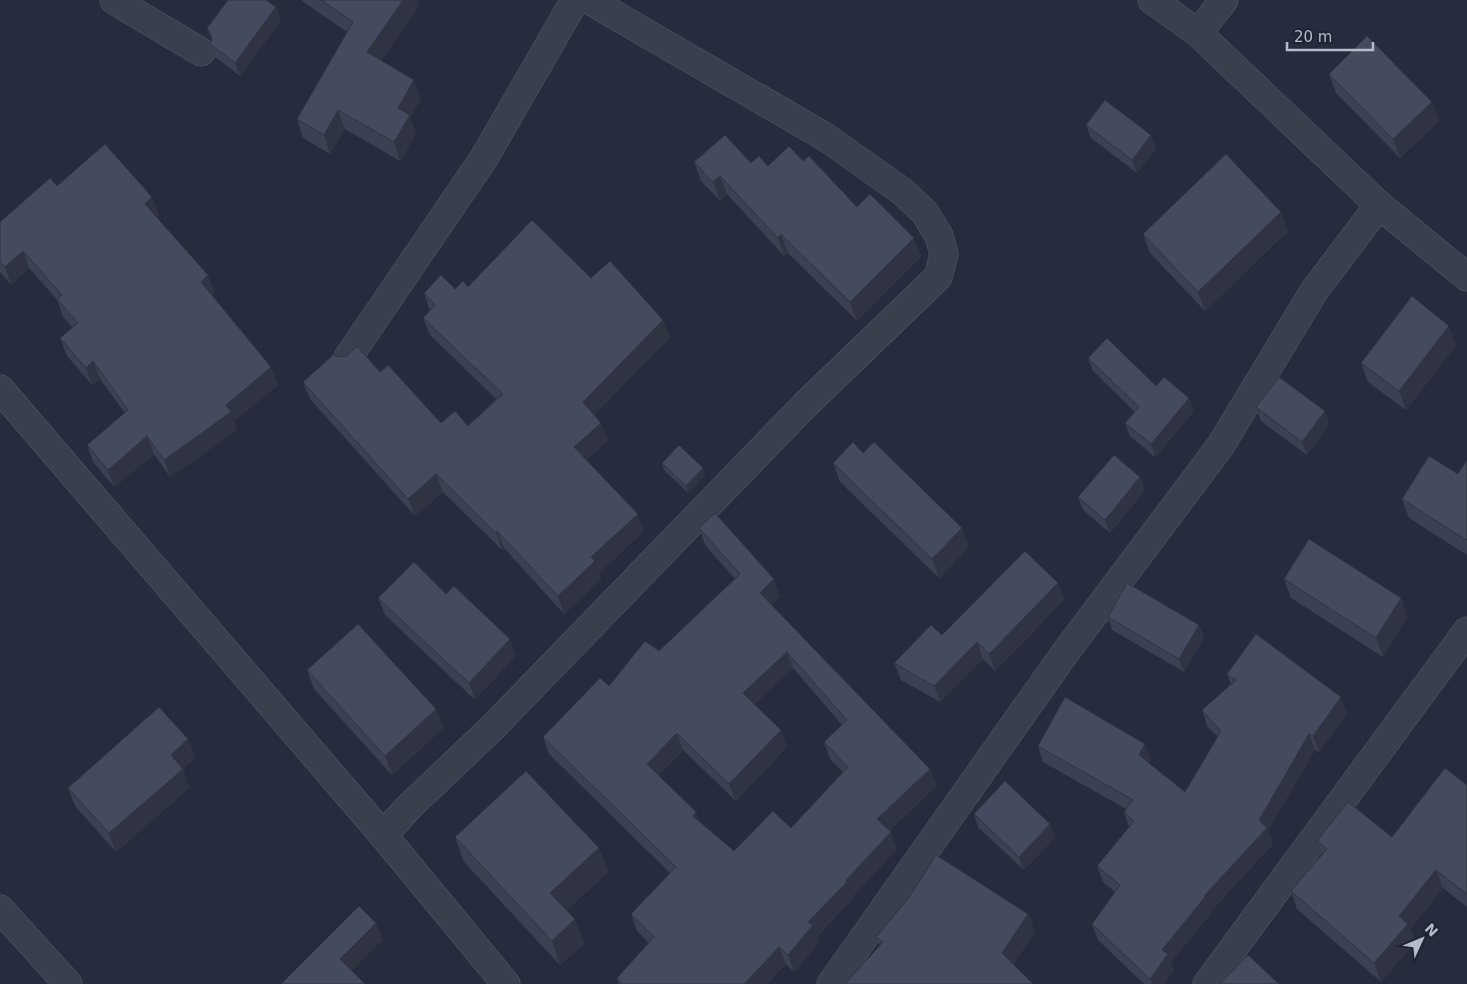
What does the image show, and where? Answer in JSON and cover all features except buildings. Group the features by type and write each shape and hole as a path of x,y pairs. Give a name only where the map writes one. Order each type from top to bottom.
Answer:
{"street":[{"path":"114,0 201,52"},
{"path":"347,359 484,158 575,0"},
{"path":"383,835 411,805 493,726 805,405 938,277 944,254 939,236 925,213 903,192 819,133 589,0"},
{"path":"1152,0 1198,33 1378,204 1467,277"},
{"path":"1198,33 1224,0"},
{"path":"831,984 1065,653 1221,445 1314,291 1378,204"},
{"path":"0,389 383,835 506,984"},
{"path":"1207,984 1467,631"},
{"path":"0,909 68,984"}]}
